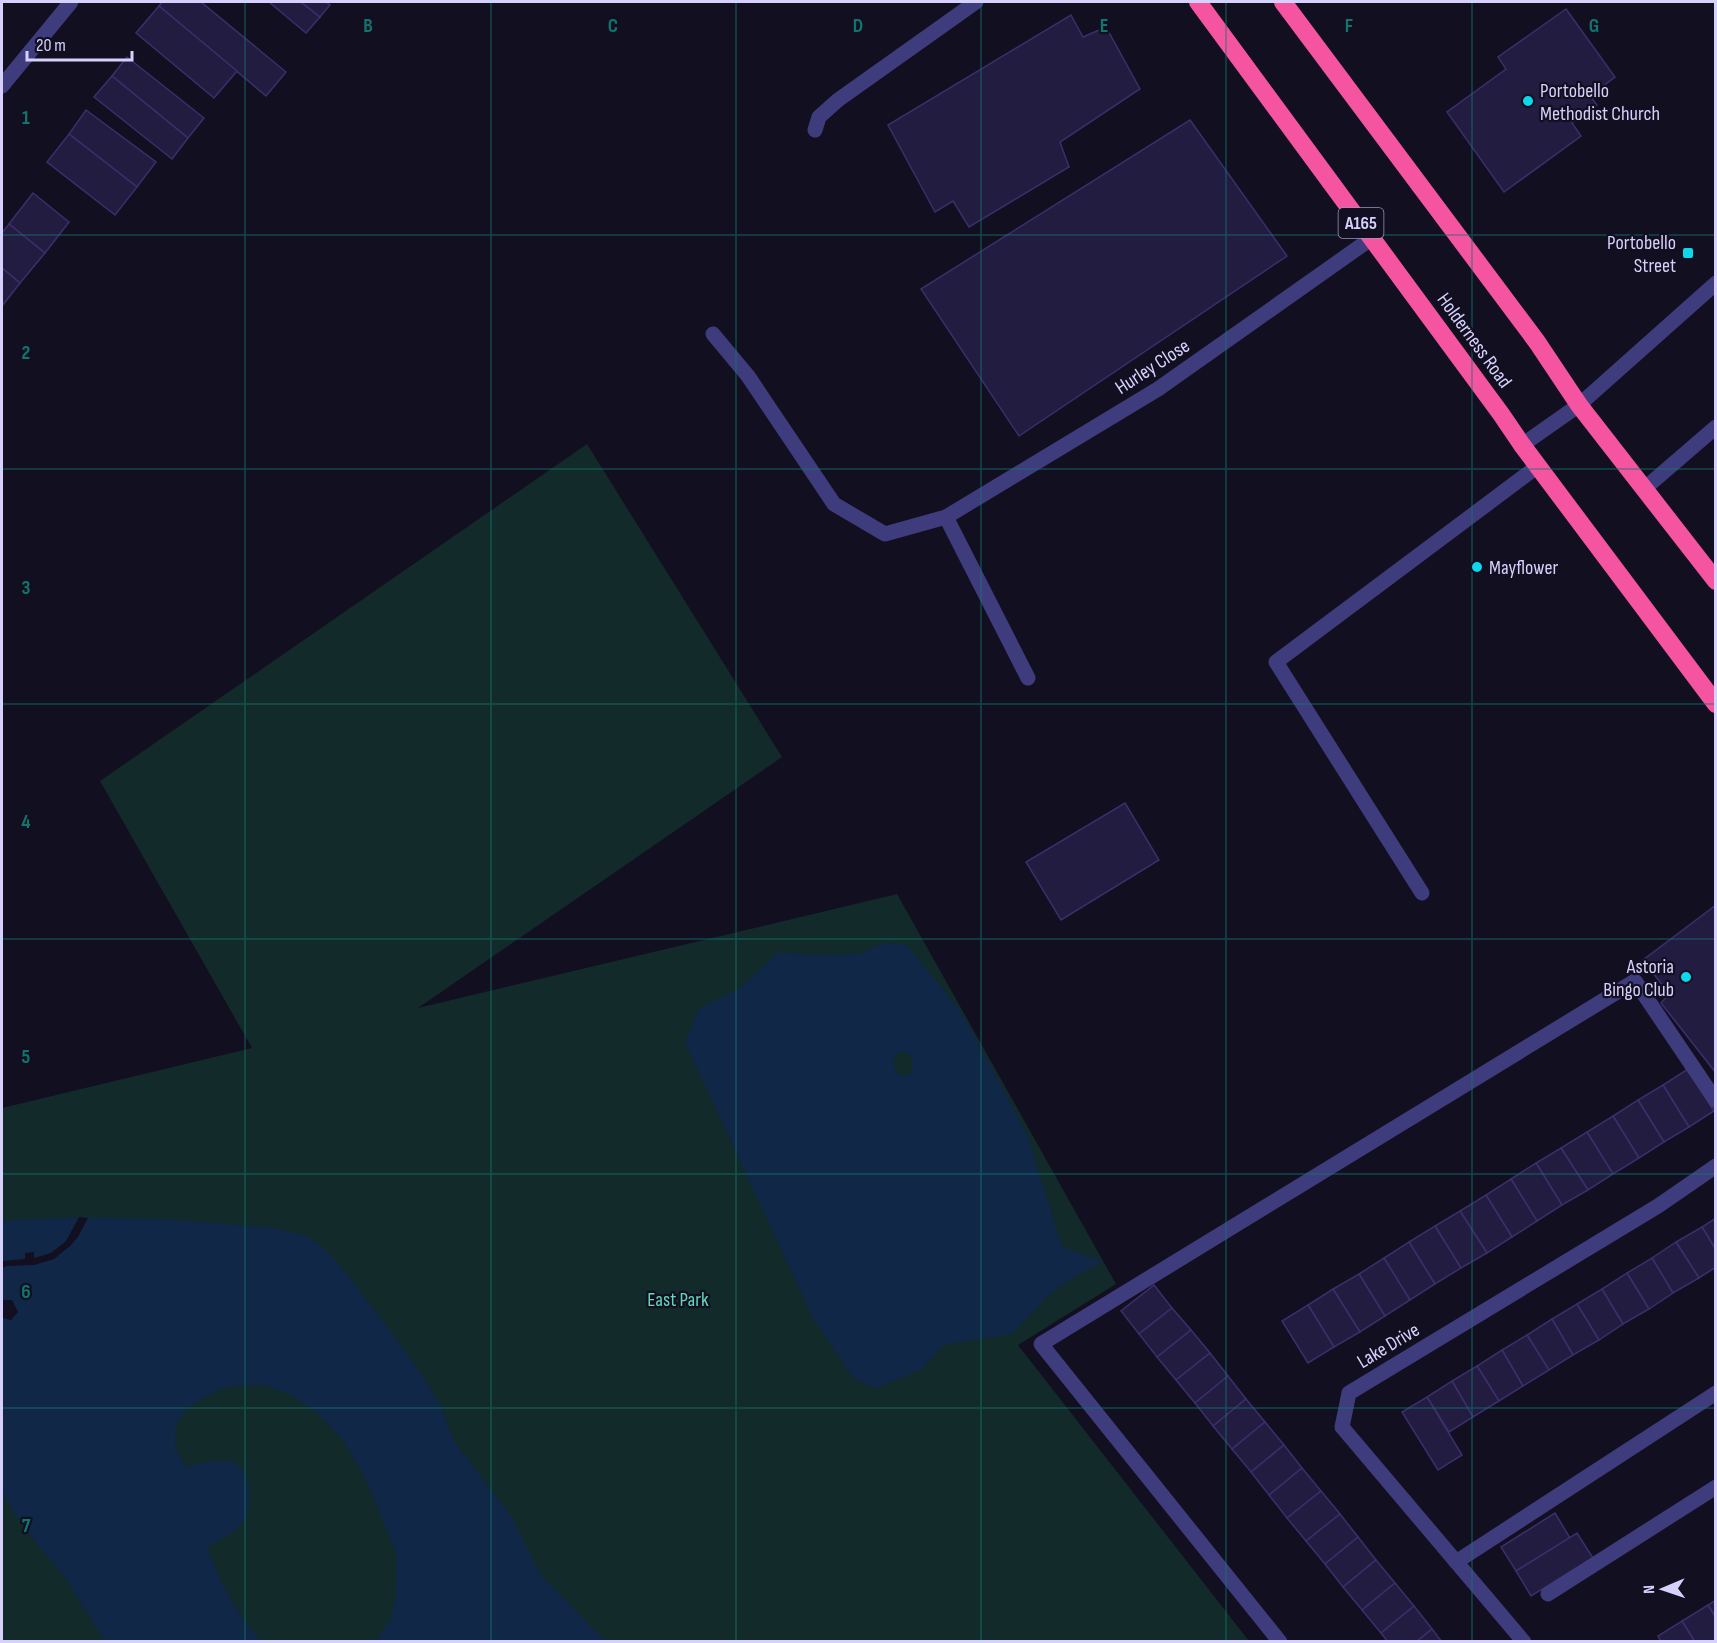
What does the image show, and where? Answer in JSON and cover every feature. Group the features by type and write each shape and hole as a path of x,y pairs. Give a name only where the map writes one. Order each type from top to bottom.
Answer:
{"highway":[{"name":"Holderness Road","path":"1198,2 1522,445 1716,704"},
{"path":"1283,2 1537,342 1579,405 1716,581"}],"street":[{"path":"2,86 71,2"},
{"path":"815,130 819,117 838,100 976,2"},
{"name":"Hurley Close","path":"713,334 748,376 834,504 885,534 946,517 1158,389 1372,238"},
{"path":"1522,445 1579,405 1716,283"},
{"path":"1644,489 1715,428"},
{"path":"1422,893 1276,662 1538,466"},
{"path":"946,517 1028,678"},
{"path":"1280,1641 1041,1344 1635,981 1716,1101"},
{"name":"Lake Drive","path":"1524,1641 1342,1427 1349,1394 1648,1212 1716,1166"},
{"path":"1456,1562 1716,1393"},
{"path":"1548,1594 1716,1486"}],"green space":[{"name":"East Park","path":"587,444 782,757 418,1008 897,894 1116,1284 1018,1345 1249,1641 2,1641 2,1108 252,1048 100,781"}],"water":[{"path":"882,943 907,945 961,1012 1027,1134 1062,1247 1103,1261 1055,1289 1011,1334 943,1345 921,1370 876,1388 854,1379 813,1318 685,1042 699,1009 739,989 778,952 811,955 860,954","holes":["903,1051 911,1056 913,1065 909,1076 901,1075 894,1066 896,1054"]},
{"path":"79,1217 166,1219 275,1228 309,1237 328,1252 344,1270 424,1378 440,1405 454,1441 512,1518 540,1574 605,1641 376,1641 392,1616 396,1592 396,1553 365,1477 343,1440 317,1413 288,1393 265,1385 219,1389 187,1408 176,1424 175,1446 186,1467 209,1461 233,1461 245,1473 250,1494 247,1517 235,1531 207,1547 230,1597 244,1620 261,1641 105,1641 64,1576 34,1540 2,1492 2,1223 11,1220"}],"pier":[{"path":"79,1217 88,1218 78,1237 54,1259 34,1265 2,1268 2,1261 25,1259 25,1253 34,1252 34,1258 51,1253 66,1241"},
{"path":"2,1300 12,1300 18,1312 11,1320 2,1318"}],"building":[{"path":"162,2 201,2 286,72 266,96 159,6"},
{"path":"269,2 301,2 320,17 306,33"},
{"path":"301,2 326,2 330,5 320,17"},
{"path":"159,6 237,71 214,98 136,33"},
{"name":"Portobello Methodist Church","path":"1566,9 1615,77 1590,96 1597,105 1572,123 1581,136 1504,192 1447,112 1506,69 1498,57"},
{"path":"1071,15 1083,37 1106,27 1140,89 1060,142 1069,167 969,227 953,201 935,212 888,125"},
{"path":"127,57 204,118 188,138 112,76"},
{"path":"112,76 188,138 172,159 94,97"},
{"path":"86,110 156,162 137,187 69,134"},
{"path":"1190,120 1287,256 1019,436 921,289"},
{"path":"69,134 137,187 115,215 47,162"},
{"path":"33,193 69,222 45,253 9,224"},
{"path":"9,224 45,253 20,283 2,268 2,233"},
{"path":"2,268 20,283 2,306"},
{"path":"1125,803 1159,860 1061,920 1026,862"},
{"name":"Astoria Bingo Club","path":"1716,905 1716,1073 1661,1003 1669,994 1643,960"},
{"path":"1688,1069 1714,1111 1689,1127 1663,1085"},
{"path":"1663,1085 1689,1127 1664,1142 1638,1100"},
{"path":"1638,1100 1664,1142 1639,1158 1613,1116"},
{"path":"1613,1116 1639,1158 1613,1174 1587,1132"},
{"path":"1587,1132 1613,1174 1588,1190 1561,1148"},
{"path":"1561,1148 1588,1190 1562,1205 1536,1163"},
{"path":"1536,1163 1562,1205 1537,1221 1511,1179"},
{"path":"1511,1179 1537,1221 1512,1237 1486,1195"},
{"path":"1486,1195 1512,1237 1487,1253 1460,1211"},
{"path":"1460,1211 1487,1253 1461,1268 1435,1226"},
{"path":"1716,1218 1716,1250 1702,1227"},
{"path":"1435,1226 1461,1268 1435,1284 1409,1242"},
{"path":"1702,1227 1716,1250 1716,1267 1699,1278 1676,1242"},
{"path":"1409,1242 1435,1284 1410,1300 1384,1258"},
{"path":"1676,1242 1699,1278 1673,1293 1652,1258"},
{"path":"1384,1258 1410,1300 1385,1316 1359,1274"},
{"path":"1652,1258 1673,1293 1649,1309 1627,1273"},
{"path":"1627,1273 1649,1309 1623,1324 1602,1289"},
{"path":"1359,1274 1385,1316 1360,1332 1333,1289"},
{"path":"1154,1285 1172,1308 1139,1334 1121,1311"},
{"path":"1333,1289 1360,1332 1334,1347 1308,1305"},
{"path":"1602,1289 1623,1324 1599,1340 1577,1304"},
{"path":"1577,1304 1599,1340 1573,1355 1552,1319"},
{"path":"1308,1305 1334,1347 1308,1363 1282,1321"},
{"path":"1172,1308 1191,1330 1157,1357 1139,1334"},
{"path":"1552,1319 1573,1355 1549,1370 1527,1335"},
{"path":"1191,1330 1210,1353 1176,1380 1157,1357"},
{"path":"1527,1335 1549,1370 1523,1386 1502,1350"},
{"path":"1502,1350 1523,1386 1499,1401 1477,1366"},
{"path":"1210,1353 1228,1376 1195,1403 1176,1380"},
{"path":"1477,1366 1499,1401 1473,1417 1452,1381"},
{"path":"1228,1376 1246,1399 1213,1426 1195,1403"},
{"path":"1452,1381 1473,1417 1449,1432 1427,1397"},
{"path":"1427,1397 1462,1455 1438,1470 1402,1412"},
{"path":"1246,1399 1265,1422 1232,1449 1213,1426"},
{"path":"1265,1422 1284,1445 1251,1472 1232,1449"},
{"path":"1284,1445 1302,1468 1269,1495 1251,1472"},
{"path":"1302,1468 1321,1491 1287,1518 1269,1495"},
{"path":"1321,1491 1340,1514 1306,1541 1287,1518"},
{"path":"1555,1513 1570,1538 1516,1571 1501,1547"},
{"path":"1340,1514 1358,1537 1325,1564 1306,1541"},
{"path":"1577,1533 1593,1558 1531,1596 1516,1571"},
{"path":"1358,1537 1376,1560 1343,1587 1325,1564"},
{"path":"1376,1560 1395,1583 1362,1610 1343,1587"},
{"path":"1395,1583 1414,1606 1381,1633 1362,1610"},
{"path":"1716,1600 1716,1618 1708,1605"},
{"path":"1708,1605 1716,1618 1716,1642 1695,1642 1682,1621"},
{"path":"1414,1606 1432,1629 1416,1642 1388,1642 1381,1633"},
{"path":"1682,1621 1695,1642 1661,1642 1658,1636"},
{"path":"1432,1629 1442,1642 1416,1642"}],"place":[{"name":"Portobello Methodist Church","path":"1528,101"},
{"name":"Portobello Street","path":"1688,253"},
{"name":"Mayflower","path":"1477,567"},
{"name":"Astoria Bingo Club","path":"1686,977"}]}
